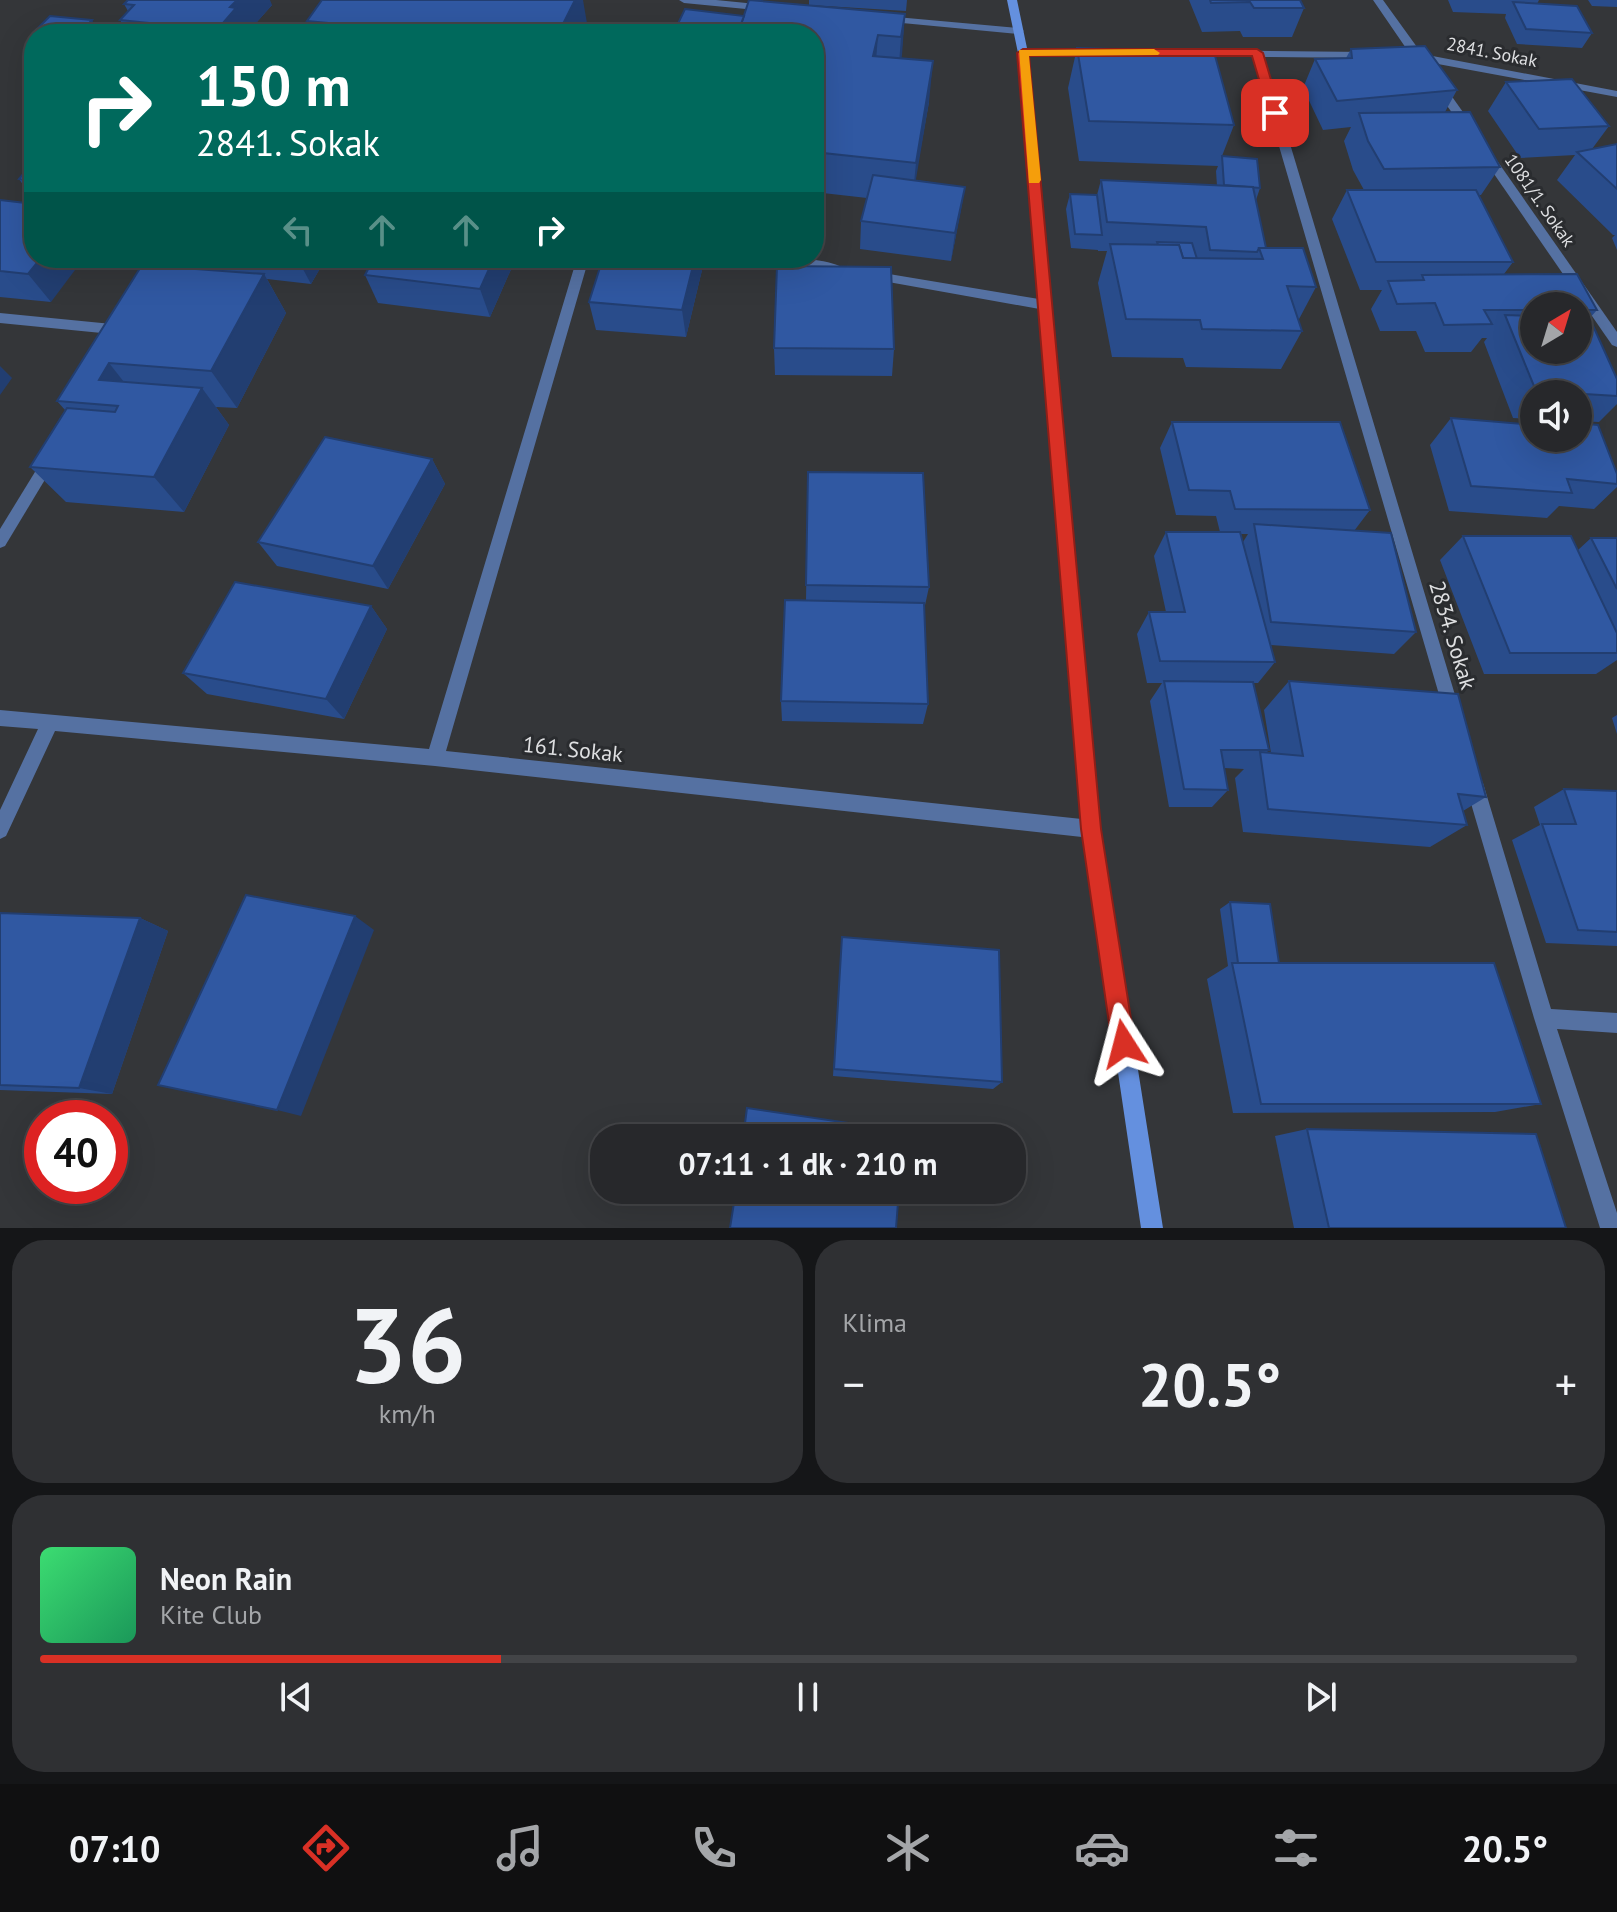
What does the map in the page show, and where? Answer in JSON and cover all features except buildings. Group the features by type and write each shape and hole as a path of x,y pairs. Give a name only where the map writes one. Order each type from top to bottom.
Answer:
{"street":[{"path":"312,24 327,0"},
{"path":"684,0 777,9"},
{"path":"1012,0 1023,53 1091,829 1152,1228"},
{"name":"1081/1. Sokak","path":"1378,0 1617,342"},
{"path":"870,18 1019,31"},
{"path":"1023,53 1101,53"},
{"path":"1179,53 1374,55"},
{"name":"2834. Sokak","path":"1257,53 1457,727"},
{"name":"2841. Sokak","path":"1403,56 1418,56 1617,94"},
{"path":"824,267 1045,305"},
{"path":"150,294 166,268"},
{"path":"435,758 580,268"},
{"path":"0,318 128,331"},
{"path":"0,542 56,450"},
{"name":"161. Sokak","path":"0,718 435,758 1091,829"},
{"path":"0,830 50,722"},
{"path":"1471,773 1611,1228"},
{"path":"1544,1018 1617,1023"}],"slow traffic":[{"path":"1034,180 1023,53 1154,53"}],"route":[{"path":"1124,1044 1091,829 1023,53 1257,53 1275,113"}]}
